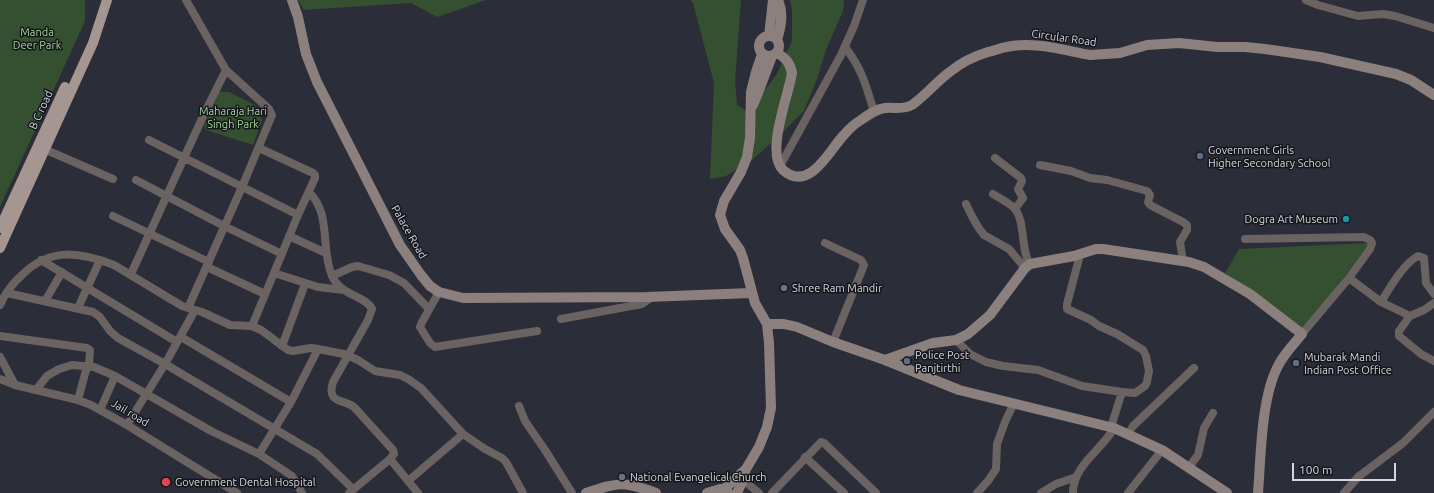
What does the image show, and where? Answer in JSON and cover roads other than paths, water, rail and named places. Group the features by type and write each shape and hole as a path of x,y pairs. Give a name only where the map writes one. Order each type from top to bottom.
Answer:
{"main road":[{"name":"B C road","path":"0,228 21,190 86,41 101,0"},
{"path":"0,248 21,190 44,149 92,43 107,0"}],"street":[{"path":"127,425 179,340 208,264 272,118 269,109 226,70 186,0"},
{"name":"Palace Road","path":"292,0 298,17 308,60 317,82 400,245 421,276 430,286 439,292 463,298 652,297 752,293"},
{"path":"737,493 746,469 759,447 767,427 771,408 767,324 755,303 744,258 725,229 720,215 724,201 741,172 747,157 750,138 751,92 756,72 770,54 780,46 773,38 773,0"},
{"path":"773,38 781,24 781,8 778,0"},
{"path":"780,166 845,46 863,0"},
{"path":"1306,0 1318,5 1358,16 1383,14 1395,16 1434,28"},
{"path":"773,38 764,38 759,45 760,50 785,57 792,73 779,124 777,151 780,166"},
{"name":"Circular Road","path":"780,166 783,170 792,175 803,176 810,174 819,166 843,134 874,112 884,108 908,107 951,71 968,59 1006,47 1020,45 1038,46 1098,56 1120,53 1147,45 1179,43 1217,47 1265,49 1320,57 1396,74 1420,84 1434,95"},
{"path":"845,46 858,65 862,74 874,112"},
{"path":"131,274 205,112 226,70"},
{"path":"149,140 298,214"},
{"path":"252,326 298,214 314,182 315,175 259,148"},
{"path":"44,149 113,179"},
{"path":"995,158 1021,178 1021,183 1018,189 1023,198 1016,209"},
{"path":"1040,165 1071,171 1090,178 1107,180 1147,191 1150,195 1148,202 1150,205 1186,225 1187,230 1180,242 1183,261"},
{"path":"136,180 224,226 282,254"},
{"path":"6,293 89,310 97,314 110,332 118,338 165,364 316,454 351,491 394,454 393,450 354,407 334,398 332,385 368,320 372,309 367,303 344,290 338,285 332,276 326,254 322,212 317,201 309,192"},
{"path":"993,194 1016,209 1022,230 1028,266"},
{"path":"966,204 973,220 984,235 1009,249 1028,266"},
{"path":"113,216 265,294"},
{"path":"289,236 326,254"},
{"path":"1245,239 1356,237 1368,238 1372,244 1349,278 1281,361 1270,387 1264,420 1258,493"},
{"path":"825,243 861,260 864,265 833,342"},
{"path":"886,360 933,343 956,340 968,334 990,315 1028,266 1080,255 1096,249 1183,261 1204,267 1250,294 1302,334"},
{"path":"0,305 6,293 16,280 41,260 53,255 63,254 100,260 114,265 170,299 230,325 252,326 282,346 293,351 311,348 349,356 375,371 400,375 411,381 433,400 464,434 485,449 502,458 509,466 523,493"},
{"path":"956,340 970,354 986,362 1009,367 1038,370 1082,386 1135,393 1145,386 1149,376 1146,356 1143,350 1068,309 1067,304 1080,255"},
{"path":"1381,302 1406,266 1418,256 1424,258 1426,283 1434,294"},
{"path":"41,260 179,340 291,402"},
{"path":"78,308 100,260"},
{"path":"332,276 355,266 389,276 404,283 429,309"},
{"path":"45,301 62,272"},
{"path":"274,273 305,284 326,289 344,290"},
{"path":"1349,278 1381,302 1410,316"},
{"path":"282,346 305,284"},
{"path":"439,292 420,327 430,343 435,347 536,330"},
{"path":"561,319 642,304 652,297"},
{"path":"1434,303 1424,310 1410,316 1399,332 1399,336 1421,354 1434,361"},
{"path":"767,324 784,324 797,327 833,342 886,360 959,390 1112,428 1162,450 1227,493"},
{"path":"0,336 87,348 91,352 89,366 86,370 78,400"},
{"path":"259,454 291,402 318,349"},
{"path":"0,357 16,385"},
{"path":"36,390 47,376 59,368 72,365 89,366 100,369 115,376 211,431 259,454 292,476 302,493"},
{"path":"1128,434 1133,426 1194,368"},
{"path":"100,410 115,376"},
{"name":"Jail road","path":"0,379 16,385 78,400 100,410 237,493"},
{"path":"1074,493 1076,477 1112,428 1122,392"},
{"path":"977,493 996,469 998,444 1005,422 1014,403"},
{"path":"519,406 525,421 572,493"},
{"path":"1189,467 1198,455 1204,428 1213,413"},
{"path":"1344,493 1358,477 1402,443 1434,413"},
{"path":"408,481 464,434"},
{"path":"772,493 819,443 824,443 876,493"},
{"path":"1128,493 1162,450"},
{"path":"805,457 844,493"},
{"path":"390,459 418,493"},
{"path":"717,492 746,469"},
{"path":"1041,493 1056,484 1076,477"},
{"path":"743,480 759,493"},
{"path":"586,493 611,484 621,483 638,486 656,493"}],"place":[{"name":"Government Girls Higher Secondary School","path":"1200,156"},
{"name":"Dogra Art Museum","path":"1346,219"},
{"name":"Shree Ram Mandir","path":"784,288"},
{"name":"Police Post Panjtirthi","path":"907,361"},
{"name":"Mubarak Mandi Indian Post Office","path":"1296,363"},
{"name":"National Evangelical Church","path":"622,477"},
{"name":"Government Dental Hospital","path":"166,482"}],"park label":[{"name":"Manda Deer Park","path":"37,38"},
{"name":"Maharaja Hari Singh Park","path":"233,117"}]}
